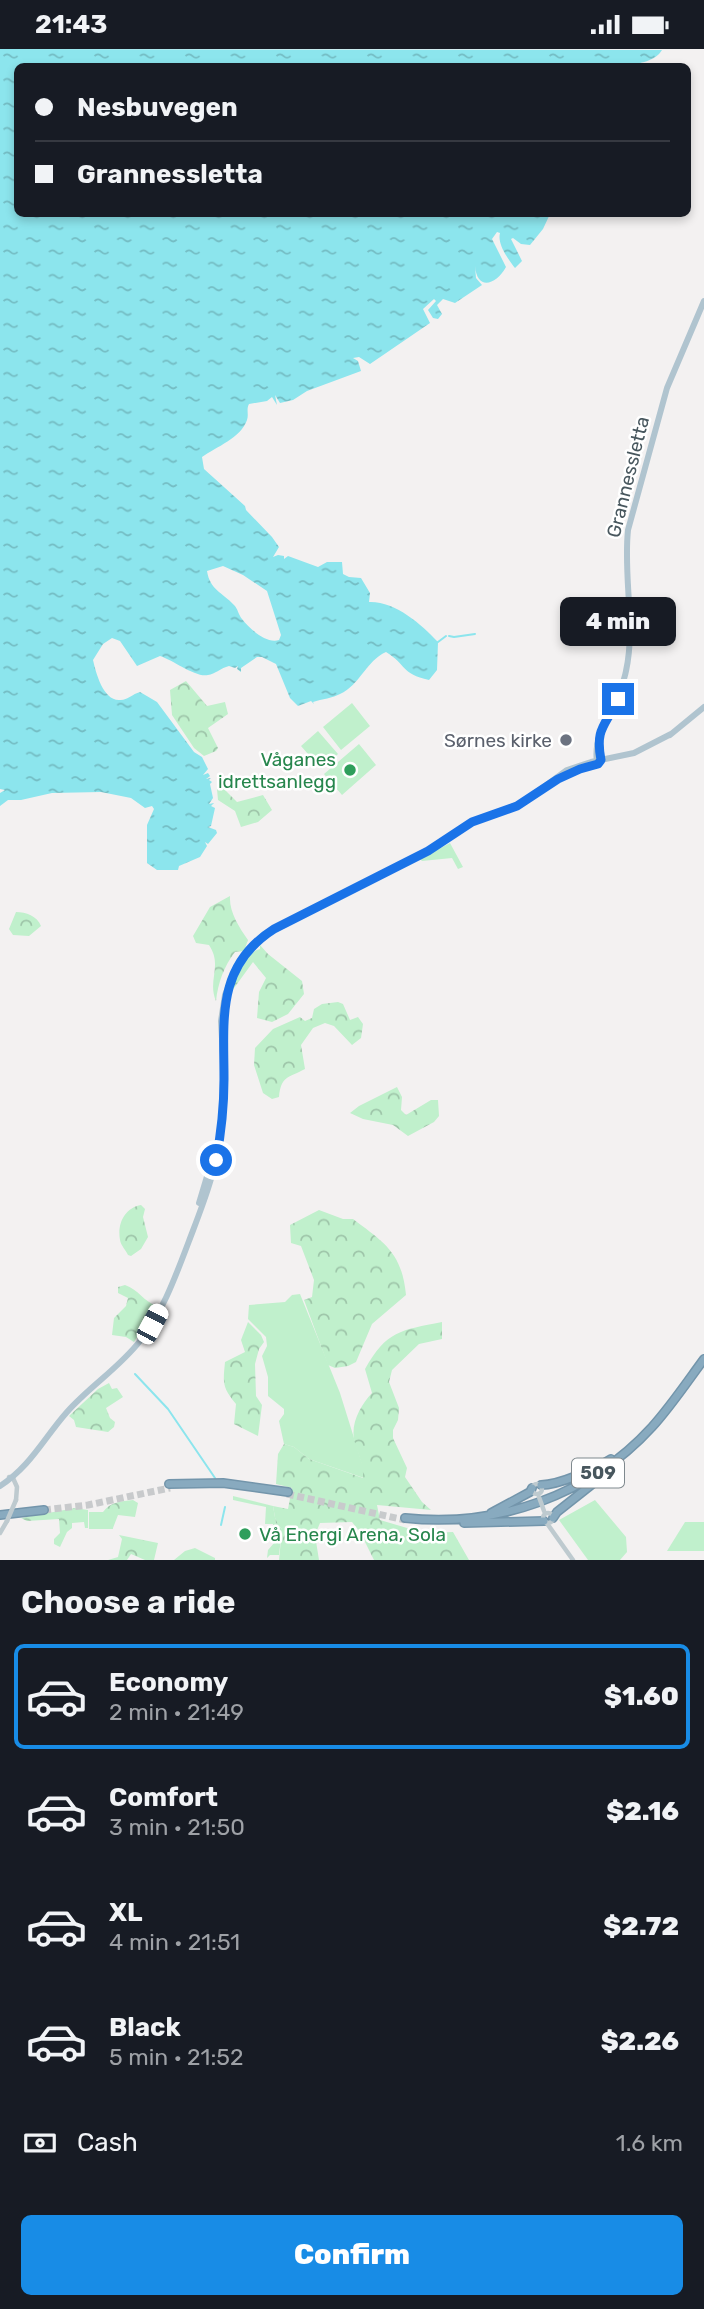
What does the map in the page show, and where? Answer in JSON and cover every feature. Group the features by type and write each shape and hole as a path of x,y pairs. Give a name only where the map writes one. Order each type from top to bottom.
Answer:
{"highway":[{"name":"509","path":"457,1521 509,1512 558,1495 609,1465 645,1434 704,1359"},
{"name":"509","path":"405,1519 457,1521 547,1516 622,1460 661,1422 704,1365"},
{"name":"509","path":"457,1521 497,1510 530,1492 538,1492 556,1482 601,1465 645,1434"},
{"name":"509","path":"457,1521 491,1519 540,1505 585,1485 622,1460"},
{"path":"170,1486 223,1486 288,1493"},
{"path":"0,1513 44,1509"}],"main road":[{"name":"Grannessletta","path":"599,762 600,733 622,688 628,663 628,530 668,384 704,301"},
{"path":"0,1484 31,1460 74,1404 116,1368 141,1341 164,1301 210,1183 218,1152 223,1101 223,1016 227,990 244,956 274,929 428,851 472,822 523,803 570,773 634,753 671,734 704,707"}],"street":[{"path":"0,1533 16,1497 10,1478"},
{"path":"538,1492 547,1516 573,1560"}],"green space":[{"path":"186,681 207,706 225,702 228,714 208,728 218,748 204,756 194,748 172,715 170,690"},
{"path":"352,703 370,726 341,750 323,727"},
{"path":"318,731 338,754 321,769 301,746"},
{"name":"Våganes idrettsanlegg","path":"359,744 376,765 342,795 324,774"},
{"path":"221,786 237,802 263,795 272,810 258,822 241,827 235,811 218,800 217,789"},
{"path":"450,843 463,867 458,869 452,858 420,859"},
{"path":"230,896 233,914 248,940 244,951 235,952 228,963 220,981 216,1001 213,953 209,945 196,943 193,936 210,907"},
{"path":"16,912 31,915 41,926 29,936 13,935 9,929"},
{"path":"260,945 302,981 304,994 288,1014 272,1022 257,1018 259,992 266,978 253,962 229,995 244,961 260,949"},
{"path":"322,1004 343,1004 350,1020 358,1017 363,1024 361,1038 352,1045 334,1026 325,1023 313,1028 301,1045 305,1069 284,1081 279,1097 272,1099 263,1093 254,1065 255,1048 273,1029 300,1017 305,1021 312,1018 314,1009"},
{"path":"397,1087 402,1097 401,1110 406,1115 431,1100 438,1100 439,1116 434,1122 408,1136 393,1125 363,1119 350,1113 359,1106"},
{"path":"141,1205 145,1209 143,1217 148,1237 141,1249 131,1256 121,1242 121,1222 131,1209"},
{"path":"319,1210 343,1219 353,1219 383,1243 401,1269 406,1295 372,1324 356,1362 335,1368 328,1365 304,1300 312,1297 314,1280 301,1246 291,1243 290,1225"},
{"path":"125,1285 157,1306 134,1342 126,1337 112,1335 114,1318 126,1306 128,1298 118,1293 118,1287"},
{"path":"300,1294 340,1393 364,1470 364,1478 309,1459 294,1447 284,1444 279,1421 284,1409 268,1396 268,1377 262,1356 267,1346 266,1337 248,1319 249,1305 285,1302 292,1295"},
{"path":"248,1322 264,1342 255,1364 256,1396 262,1405 258,1436 234,1424 236,1404 226,1389 224,1380 225,1362 245,1352 241,1340"},
{"path":"442,1322 442,1339 419,1344 392,1370 389,1382 399,1408 393,1438 407,1468 405,1477 422,1502 431,1510 377,1505 380,1520 424,1533 453,1532 469,1560 374,1560 352,1522 320,1523 315,1535 319,1560 279,1560 282,1529 276,1523 273,1506 288,1509 292,1488 276,1484 278,1454 284,1444 294,1447 309,1459 363,1478 353,1433 358,1414 372,1393 365,1369 380,1347 396,1334"},
{"path":"109,1383 112,1389 117,1388 123,1397 106,1408 115,1422 114,1427 108,1432 76,1427 69,1416 98,1389"},
{"path":"233,1496 273,1506 276,1523 282,1529 279,1555 270,1555 267,1558 268,1550 274,1543 273,1524 265,1524 266,1507 233,1500"},
{"path":"133,1500 138,1503 135,1517 118,1515 113,1528 113,1512 103,1512 113,1504"},
{"path":"595,1500 626,1537 627,1552 620,1560 588,1560 559,1520"},
{"path":"75,1508 88,1510 88,1528 85,1528 84,1522 72,1523 72,1528 60,1547 54,1544 54,1539 60,1533 59,1519 27,1521 21,1518"},
{"path":"89,1512 113,1512 113,1529 89,1529"},
{"path":"685,1522 704,1522 704,1551 667,1551"},
{"path":"119,1535 158,1543 154,1560 145,1560 131,1554 127,1560 108,1560 118,1557 122,1539"},
{"path":"195,1548 215,1560 174,1560 185,1551"}],"water":[{"path":"0,49 662,50 651,59 639,63 14,63 14,217 549,217 530,245 511,239 522,261 515,268 500,242 500,233 497,232 492,239 506,267 497,278 488,283 483,282 476,274 475,266 476,278 482,285 455,303 443,299 437,305 442,314 438,319 433,318 428,310 436,301 434,299 423,309 430,323 370,364 359,357 353,358 358,361 361,371 307,391 293,400 280,403 275,395 277,405 272,397 267,401 249,404 247,420 239,432 202,457 204,469 245,506 272,537 279,547 273,557 284,556 284,559 288,556 318,567 327,562 342,562 343,574 361,578 370,593 369,602 398,609 431,635 438,642 437,670 429,680 408,672 386,652 373,661 347,690 334,697 313,702 314,704 311,701 298,706 290,698 276,664 262,657 257,657 241,668 241,672 237,669 238,666 229,666 203,675 160,656 137,666 120,641 112,638 103,644 93,660 98,678 109,696 119,700 140,692 157,702 194,752 202,757 208,769 203,775 208,773 210,776 206,779 211,778 209,780 212,782 210,784 213,798 209,804 214,803 211,806 215,808 211,826 208,827 217,833 208,844 205,842 207,846 200,857 179,866 178,870 157,870 147,863 147,825 154,809 152,806 145,808 131,798 101,792 52,793 8,800 0,806 0,793 5,790 0,789","holes":["223,566 267,591 281,635 279,640 274,641 264,638 249,627 234,605 214,587 207,571"]}],"waterway":[{"path":"449,636 475,634"},
{"path":"438,642 446,636"},
{"path":"135,1374 168,1409 215,1478"},
{"path":"221,1525 225,1507"}],"tunnel":[{"path":"44,1510 88,1505 170,1488"},
{"path":"287,1494 405,1520"}],"place":[{"name":"Sørnes kirke","path":"566,740"},
{"name":"Våganes idrettsanlegg","path":"350,770"},
{"name":"Vå Energi Arena, Sola","path":"245,1534"}],"route":[{"path":"216,1160 223,1101 223,1016 227,990 244,956 274,929 428,851 472,822 517,806 558,779 598,764 601,760 597,741 618,699"}]}
